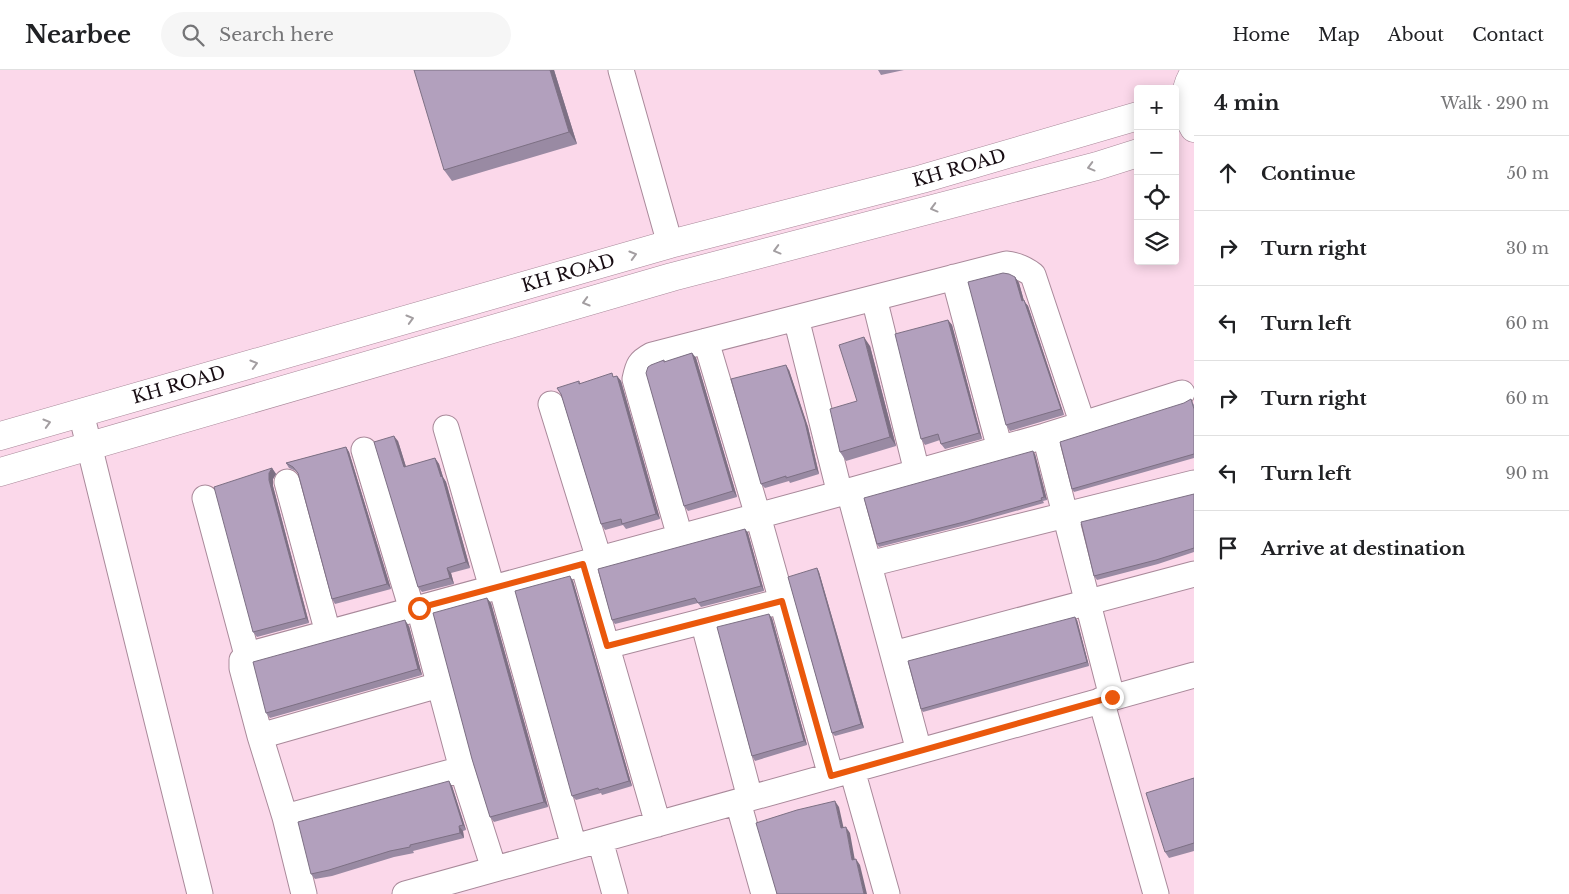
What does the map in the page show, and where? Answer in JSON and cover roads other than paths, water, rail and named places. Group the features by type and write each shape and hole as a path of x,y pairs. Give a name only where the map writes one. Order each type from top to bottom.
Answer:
{"main road":[{"path":"1194,73 1180,103 1194,128"},
{"name":"KH ROAD","path":"0,436 670,244 922,180 1134,117"},
{"path":"1179,141 1194,136"},
{"name":"KH ROAD","path":"0,472 672,277 1134,154"}],"street":[{"path":"620,70 670,244"},
{"path":"680,537 635,379 638,366 644,359 652,355 1006,264 1026,269 1033,275 1083,425"},
{"path":"954,277 1000,449"},
{"path":"874,298 917,472"},
{"path":"796,318 844,492 869,564 918,751"},
{"path":"706,341 782,601 841,773 887,894"},
{"path":"304,894 285,817 260,736 242,668 242,660 248,655 1000,449 1182,393"},
{"path":"551,404 591,561 607,646 658,824"},
{"path":"80,413 200,894"},
{"path":"446,428 497,587 574,847"},
{"path":"1046,436 1088,603 1107,699 1156,894"},
{"path":"364,450 416,609 462,769 494,869"},
{"path":"287,482 328,633"},
{"path":"869,564 1194,484"},
{"path":"205,498 248,655"},
{"path":"893,654 1194,574"},
{"path":"607,646 782,601"},
{"path":"703,621 764,894"},
{"path":"405,894 1194,675"},
{"path":"260,736 439,685"},
{"path":"285,817 462,769"},
{"path":"600,840 614,894"}]}
